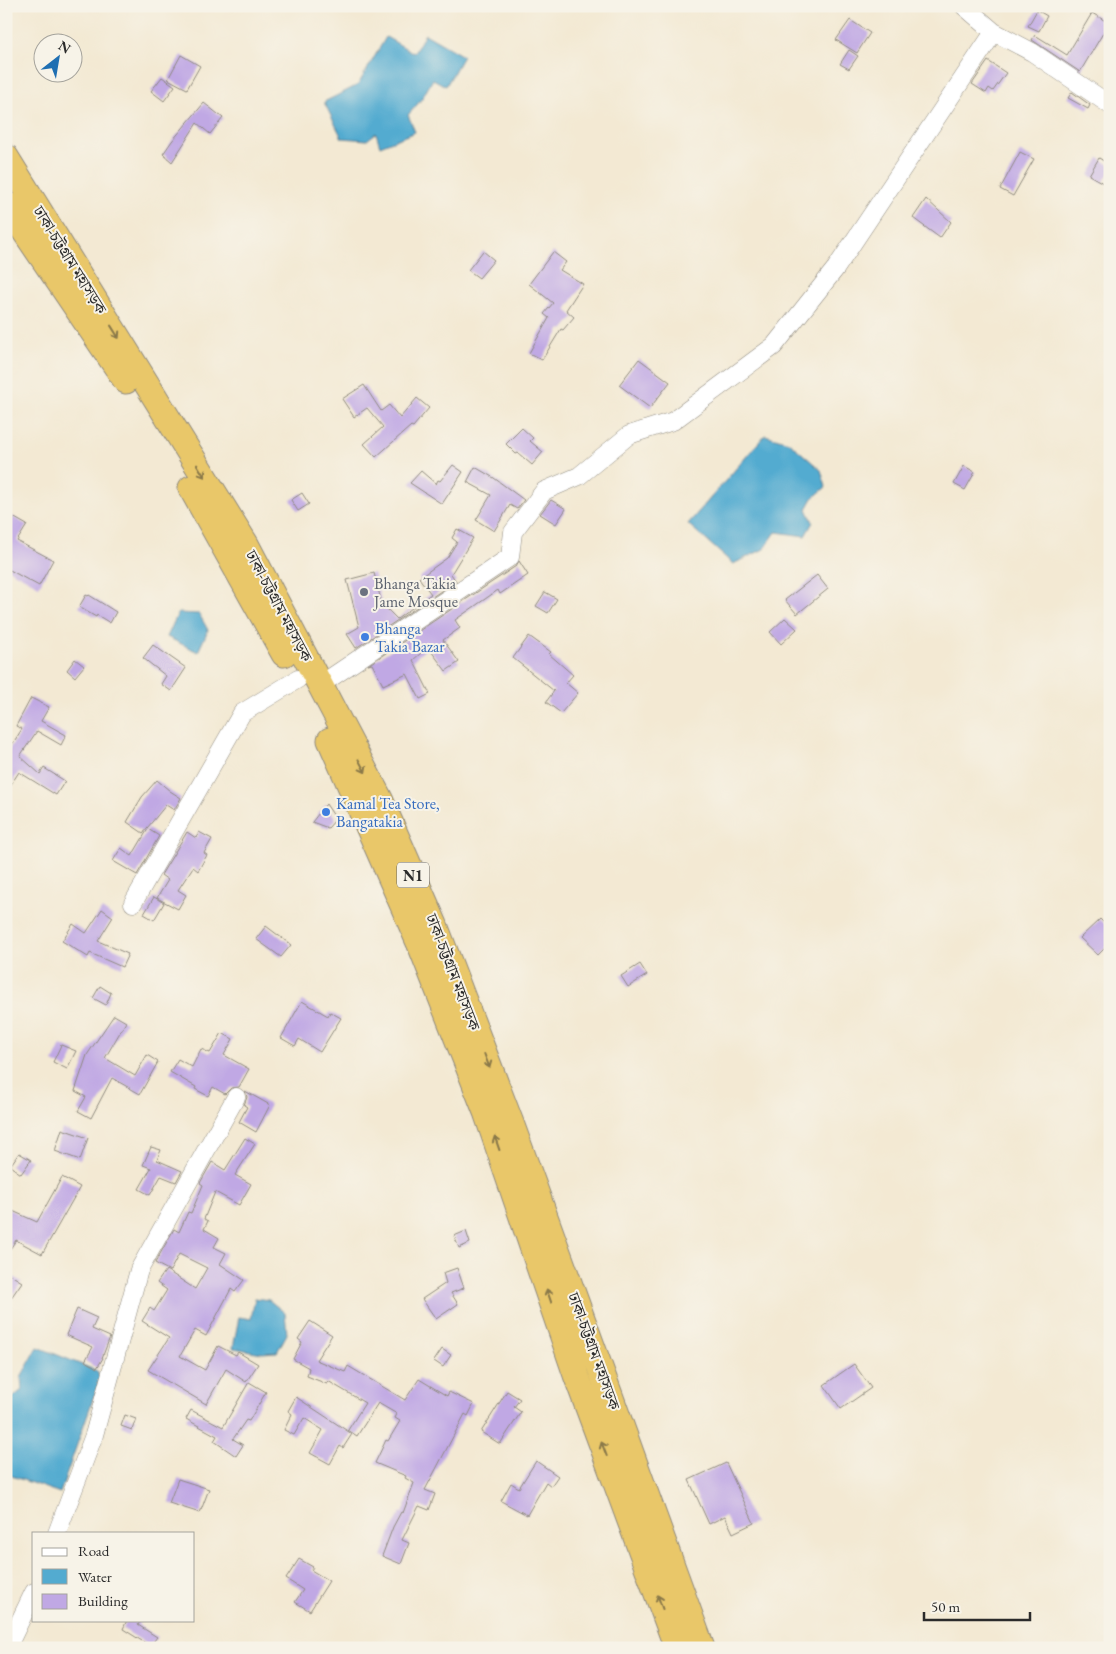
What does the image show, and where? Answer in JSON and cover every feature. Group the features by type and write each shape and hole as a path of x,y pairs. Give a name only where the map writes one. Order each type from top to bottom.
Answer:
{"highway":[{"name":"ঢাকা-চট্টগ্রাম মহাসড়ক","path":"6,157 246,544 309,682 337,753 421,947 486,1112 576,1375 677,1648"},
{"name":"ঢাকা-চট্টগ্রাম মহাসড়ক","path":"6,204 141,403 380,799 435,925 511,1123 702,1648"}],"street":[{"path":"964,6 994,32 1032,52 1110,105"},
{"path":"133,903 242,713 309,682 510,557 513,532 544,491 579,476 628,435 673,421 774,346 836,268 994,32"},
{"path":"58,1532 94,1435 139,1270 236,1097"},
{"path":"7,1648 32,1596"}],"water":[{"path":"425,34 463,56 446,86 433,79 421,100 408,115 415,132 380,146 376,133 367,140 342,138 324,102 358,85 386,37 414,53"},
{"path":"765,435 789,442 821,470 826,487 813,498 807,509 813,522 805,536 776,532 764,549 733,564 688,524"},
{"path":"178,613 199,614 208,630 198,652 167,637"},
{"path":"255,1298 269,1300 285,1313 287,1334 277,1352 262,1353 233,1348 239,1317 251,1319"},
{"path":"38,1347 97,1371 100,1379 60,1493 6,1474 6,1403 22,1390 21,1377"}],"building":[{"path":"1037,10 1047,16 1039,31 1028,26"},
{"path":"1092,13 1109,23 1080,72 1032,40 1035,35 1067,55"},
{"path":"850,20 870,33 857,53 836,40"},
{"path":"849,50 858,56 849,69 840,64"},
{"path":"181,55 200,66 187,89 168,79"},
{"path":"988,61 1006,73 993,91 989,88 986,93 972,84"},
{"path":"162,77 175,86 164,101 151,91"},
{"path":"1072,92 1090,105 1088,109 1068,98"},
{"path":"204,103 223,118 210,134 197,123 172,162 163,154"},
{"path":"1020,152 1034,159 1013,196 1000,189"},
{"path":"1099,158 1110,165 1110,171 1103,183 1089,175"},
{"path":"926,199 951,222 940,238 913,218"},
{"path":"483,251 494,260 479,278 468,270"},
{"path":"553,252 566,262 560,270 583,284 566,310 574,317 563,330 561,329 542,360 529,353 549,318 544,314 553,303 529,284"},
{"path":"639,359 670,382 650,408 619,385"},
{"path":"364,385 381,411 389,405 400,418 417,398 429,408 413,427 411,426 376,457 364,444 383,427 367,408 354,417 342,399"},
{"path":"522,428 533,438 530,441 543,452 532,465 506,444"},
{"path":"453,465 463,472 442,504 410,483 421,471 436,484"},
{"path":"964,466 975,472 965,490 954,484"},
{"path":"475,467 524,500 517,509 510,505 494,531 476,520 491,495 467,482"},
{"path":"302,493 309,504 298,511 291,500"},
{"path":"551,500 566,509 556,524 540,514"},
{"path":"6,513 27,525 17,541 53,560 39,586 6,568"},
{"path":"457,529 473,538 451,574 456,581 356,648 347,634 359,627 347,580 374,573 382,604 397,619 431,594 419,578 447,558 457,542 452,538"},
{"path":"519,561 528,575 500,594 498,590 455,620 460,628 443,640 459,662 446,671 428,647 413,660 430,694 420,699 407,674 383,685 372,664 368,665 516,566"},
{"path":"817,575 828,589 797,614 785,600"},
{"path":"545,592 557,599 548,613 536,606"},
{"path":"86,595 116,612 110,623 79,607"},
{"path":"785,618 797,629 781,644 770,632"},
{"path":"529,636 551,652 549,654 573,675 566,683 578,693 561,713 546,702 554,691 513,658"},
{"path":"153,645 186,668 171,691 161,684 166,676 143,658"},
{"path":"75,659 84,666 75,677 67,670"},
{"path":"31,698 49,707 41,721 66,735 61,745 37,731 20,756 40,774 44,768 65,781 56,795 19,772 6,792 6,754 22,729 16,726"},
{"path":"157,780 181,798 174,810 166,805 143,833 127,822 142,797"},
{"name":"Kamal Tea Store, Bangatakia","path":"326,804 336,819 328,828 312,822"},
{"path":"148,829 159,836 137,875 113,861 121,848 132,856"},
{"path":"187,832 196,838 199,832 212,839 204,853 207,855 198,871 193,867 178,890 186,895 178,909 157,898 168,880 161,875"},
{"path":"154,897 164,903 154,920 144,914"},
{"path":"102,909 113,917 98,941 128,954 122,967 90,953 88,957 62,941 73,924 86,933"},
{"path":"1100,919 1110,929 1110,943 1098,955 1080,938"},
{"path":"266,926 291,945 281,957 256,939"},
{"path":"640,964 647,975 628,987 621,976"},
{"path":"100,986 111,993 106,1005 93,998"},
{"path":"302,1001 328,1016 330,1012 341,1018 320,1052 299,1039 295,1046 281,1038"},
{"path":"114,1015 126,1022 105,1058 135,1076 147,1055 158,1062 140,1094 112,1078 91,1118 78,1111 86,1097 75,1091 87,1055"},
{"path":"222,1033 233,1039 224,1055 249,1069 239,1087 231,1088 225,1094 213,1087 208,1096 170,1072 178,1059 192,1067 201,1049 210,1053"},
{"path":"61,1045 76,1051 67,1069 53,1062"},
{"path":"245,1091 270,1105 256,1132 239,1122 247,1107 244,1105 247,1097"},
{"path":"62,1129 88,1138 80,1160 55,1151"},
{"path":"245,1138 255,1144 235,1175 251,1184 239,1205 215,1192 204,1219 208,1221 204,1229 219,1238 214,1247 226,1253 220,1264 244,1280 235,1292 231,1289 206,1336 195,1330 180,1356 205,1370 218,1346 236,1355 238,1352 258,1364 246,1382 226,1369 206,1404 148,1370 169,1338 142,1321 150,1308 154,1311 167,1290 157,1283 166,1270 195,1289 207,1268 179,1254 170,1271 155,1263 174,1229 179,1232 188,1212 191,1213 203,1185 200,1183 212,1162 225,1170"},
{"path":"151,1147 161,1150 157,1160 182,1171 176,1182 161,1176 150,1195 139,1189 151,1168 143,1165"},
{"path":"19,1153 31,1160 21,1174 10,1166"},
{"path":"62,1177 80,1187 42,1254 16,1240 6,1255 6,1208 37,1222"},
{"path":"466,1231 470,1243 459,1248 454,1236"},
{"path":"457,1268 464,1288 451,1293 458,1304 436,1319 422,1299 446,1283 443,1273"},
{"path":"6,1272 22,1282 6,1305"},
{"path":"77,1309 97,1318 92,1329 110,1337 103,1358 97,1368 85,1361 93,1347 66,1335"},
{"path":"310,1321 332,1335 316,1360 345,1372 348,1366 405,1400 419,1379 447,1396 449,1392 474,1404 468,1416 465,1414 425,1490 435,1494 429,1510 419,1506 402,1540 409,1543 401,1564 382,1556 393,1527 401,1512 403,1513 414,1483 405,1478 406,1476 375,1463 386,1440 388,1441 400,1421 395,1418 397,1414 378,1403 357,1436 348,1430 365,1403 328,1381 327,1384 307,1376 309,1368 293,1359 302,1342 298,1339"},
{"path":"442,1349 451,1355 443,1367 434,1361"},
{"path":"854,1364 871,1388 841,1409 824,1385"},
{"path":"249,1382 266,1392 249,1421 246,1420 233,1439 243,1445 236,1456 214,1441 217,1436 186,1419 191,1410 223,1427"},
{"path":"507,1391 520,1399 514,1407 521,1412 500,1444 481,1432"},
{"path":"296,1397 352,1434 343,1448 340,1446 330,1464 310,1453 323,1430 304,1418 294,1435 284,1430 292,1414 288,1411"},
{"path":"125,1415 136,1419 132,1430 121,1426"},
{"path":"536,1461 558,1476 551,1486 546,1482 527,1515 501,1501 511,1483 519,1488"},
{"path":"726,1463 754,1523 733,1533 725,1516 709,1524 689,1480"},
{"path":"178,1479 209,1489 200,1513 169,1503"},
{"path":"299,1559 313,1567 311,1570 329,1581 310,1611 295,1602 303,1590 286,1579"},
{"path":"126,1622 140,1622 138,1625 157,1637 150,1646 123,1629"}],"place":[{"name":"Bhanga Takia Jame Mosque","path":"364,592"},
{"name":"Bhanga Takia Bazar","path":"365,637"},
{"name":"Kamal Tea Store, Bangatakia","path":"326,812"}]}
